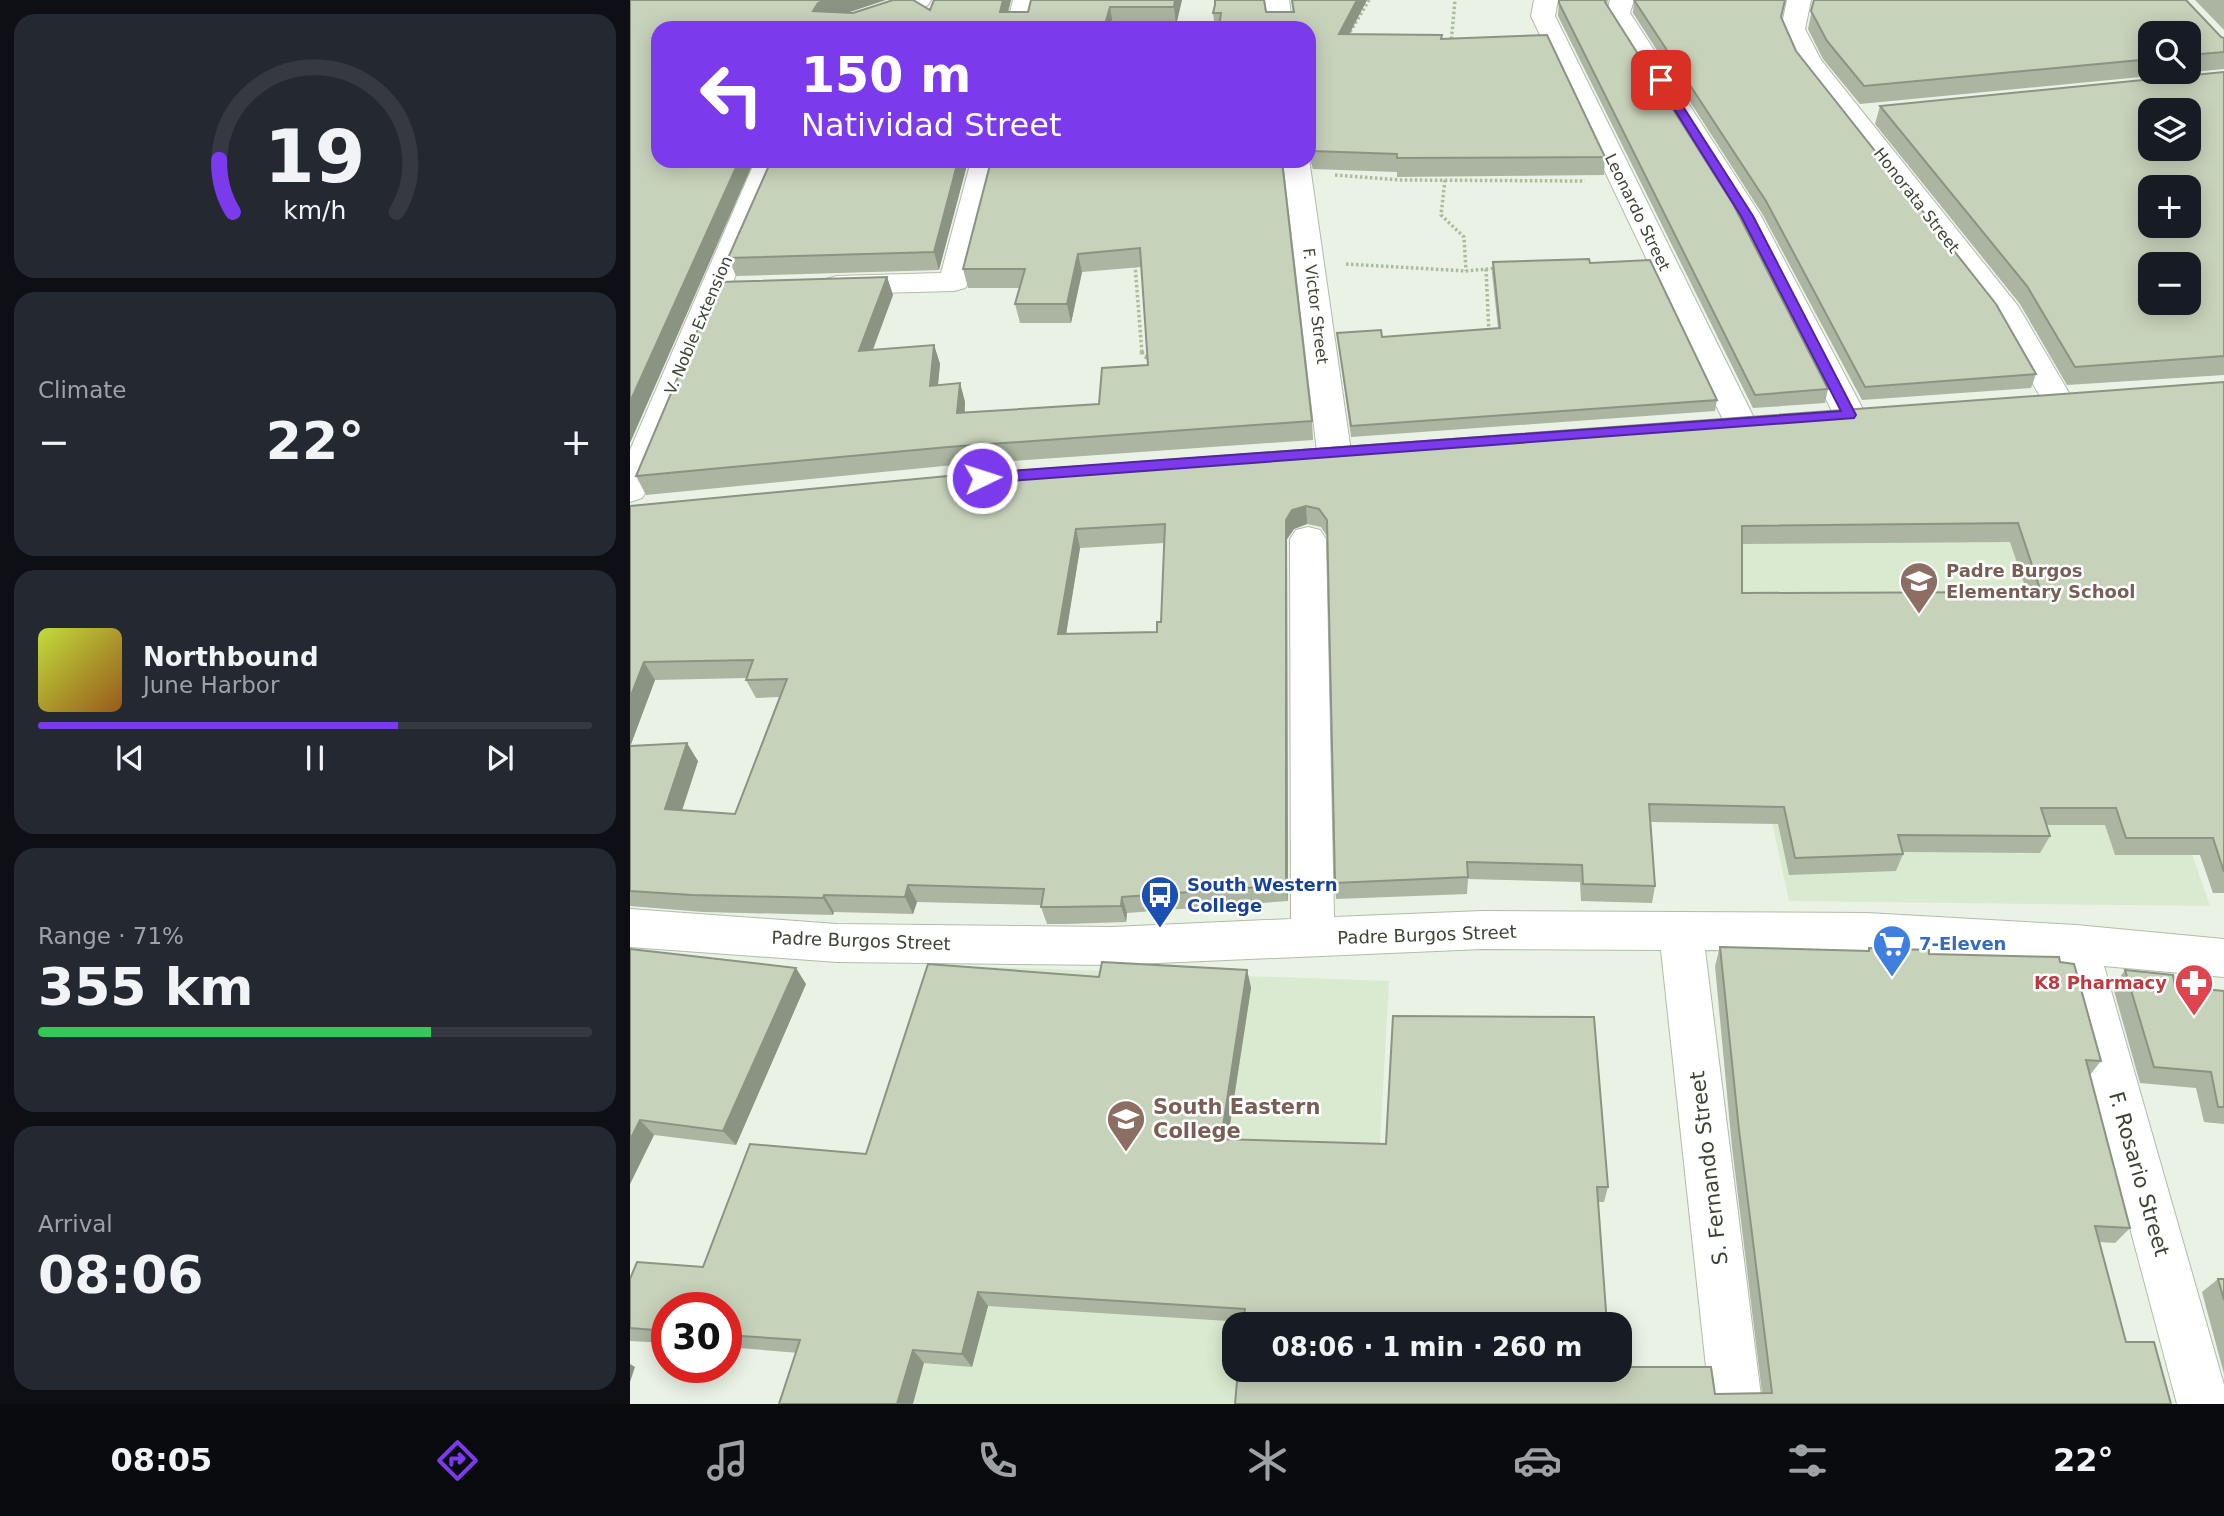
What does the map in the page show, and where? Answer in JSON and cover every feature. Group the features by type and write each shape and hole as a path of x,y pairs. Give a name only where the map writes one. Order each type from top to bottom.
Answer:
{"street":[{"path":"854,21 919,0"},
{"path":"1020,21 1025,0"},
{"path":"1277,0 1280,21"},
{"name":"Leonardo Street","path":"1546,0 1543,16 1740,422"},
{"path":"1622,0 1618,13 1747,216 1850,415"},
{"name":"Honorata Street","path":"1799,0 1793,29 1809,62 1865,115 2007,313 2056,398"},
{"name":"V. Noble Extension","path":"639,503 726,288 767,168"},
{"path":"807,286 954,282 983,168"},
{"name":"F. Victor Street","path":"1298,168 1334,452"},
{"path":"1308,539 1313,940"},
{"name":"Padre Burgos Street","path":"631,932 837,943 1112,946 1313,940 1482,930 1867,932 2076,944 2224,958"},
{"name":"S. Fernando Street","path":"1681,932 1736,1404"},
{"name":"F. Rosario Street","path":"2076,944 2203,1404"}],"path":[{"path":"1345,41 1369,0"},
{"path":"1450,52 1455,0"},
{"path":"1306,168 1401,180 1623,181"},
{"path":"1445,180 1441,215 1464,237 1466,271"},
{"path":"1310,262 1466,271 1500,268"},
{"path":"1135,263 1142,355 1154,360"},
{"path":"1486,269 1489,343"}],"shaded area":[{"name":"Padre Burgos Elementary School","path":"2067,491 2210,906 1789,901 1702,496"},
{"name":"South Eastern College","path":"935,965 1389,981 1371,1312 1222,1312 1222,1382 1388,1382 1426,1404 790,1404"}],"building":[{"path":"630,0 826,0 818,3 813,11 853,13 893,0 913,0 930,10 934,0 1003,0 1000,12 1028,12 1031,0 1175,0 1174,7 1110,7 1106,21 651,21 651,168 736,168 630,402"},
{"path":"1215,0 1264,0 1266,12 1294,12 1292,0 1357,0 1339,34 1442,35 1441,39 1547,35 1605,157 1397,158 1397,154 1316,151 1316,21 1220,21 1221,13 1213,13"},
{"path":"1559,0 1605,0 1733,204 1828,389 1755,395"},
{"path":"1634,0 1785,0 1781,17 1796,51 1996,304 2036,374 1865,387 1766,201"},
{"path":"1814,0 2186,0 2224,38 2224,52 2201,54 2201,21 2138,21 2138,60 1864,86 1827,41 1811,11"},
{"path":"2224,72 2224,356 2075,367 2027,286 1880,106 2138,80 2138,84 2201,84 2201,74"},
{"path":"768,168 956,168 934,252 728,258"},
{"path":"989,168 1283,168 1312,421 948,447 636,476 718,282 887,277 859,351 934,345 930,386 960,383 957,413 1099,404 1102,368 1148,365 1140,248 1078,254 1067,304 1015,304 1025,269 963,269"},
{"path":"1589,259 1590,263 1650,260 1717,400 1351,426 1337,333 1381,330 1382,337 1500,328 1493,262"},
{"path":"2224,382 2224,872 2213,838 2126,838 2116,808 2041,808 2050,836 1898,835 1903,854 1795,858 1784,807 1649,804 1655,886 1583,884 1582,865 1467,862 1468,877 1335,883 1327,520 1319,509 1306,506 1292,510 1286,520 1286,885 1122,897 1121,906 1059,907 1041,907 1044,889 908,885 905,897 824,895 823,898 630,891 630,746 687,743 665,809 735,814 787,679 746,680 753,660 644,662 630,698 630,506 948,476","holes":["2018,523 2041,592 1742,593 1742,526","1165,524 1161,622 1157,622 1157,632 1058,634 1076,529"]},
{"path":"1720,947 1929,950 1929,954 2059,957 2060,962 2074,964 2101,1061 2086,1060 2130,1228 2095,1226 2126,1342 2154,1342 2171,1404 1235,1404 1237,1382 1632,1382 1632,1367 1711,1367 1715,1394 1772,1393 1739,1130"},
{"path":"630,949 796,968 723,1131 640,1120 630,1140"},
{"name":"South Eastern College","path":"1102,962 1247,970 1221,1139 1386,1144 1393,1016 1594,1017 1608,1187 1597,1187 1606,1312 1245,1312 1245,1309 978,1292 962,1354 913,1350 897,1404 779,1404 800,1340 742,1336 742,1292 651,1292 651,1330 630,1328 630,1279 637,1262 703,1267 750,1144 866,1154 928,964 1099,977"},
{"path":"2125,970 2173,975 2175,986 2224,991 2224,1107 2218,1107 2211,1072 2154,1067"},
{"path":"2218,1279 2224,1279 2224,1300"}],"place":[{"name":"Padre Burgos Elementary School","path":"1919,615"},
{"name":"South Western College","path":"1160,929"},
{"name":"7-Eleven","path":"1892,978"},
{"name":"K8 Pharmacy","path":"2194,1017"},
{"name":"South Eastern College","path":"1126,1153"}],"route":[{"path":"982,478 1850,415 1747,216 1661,80"}]}
